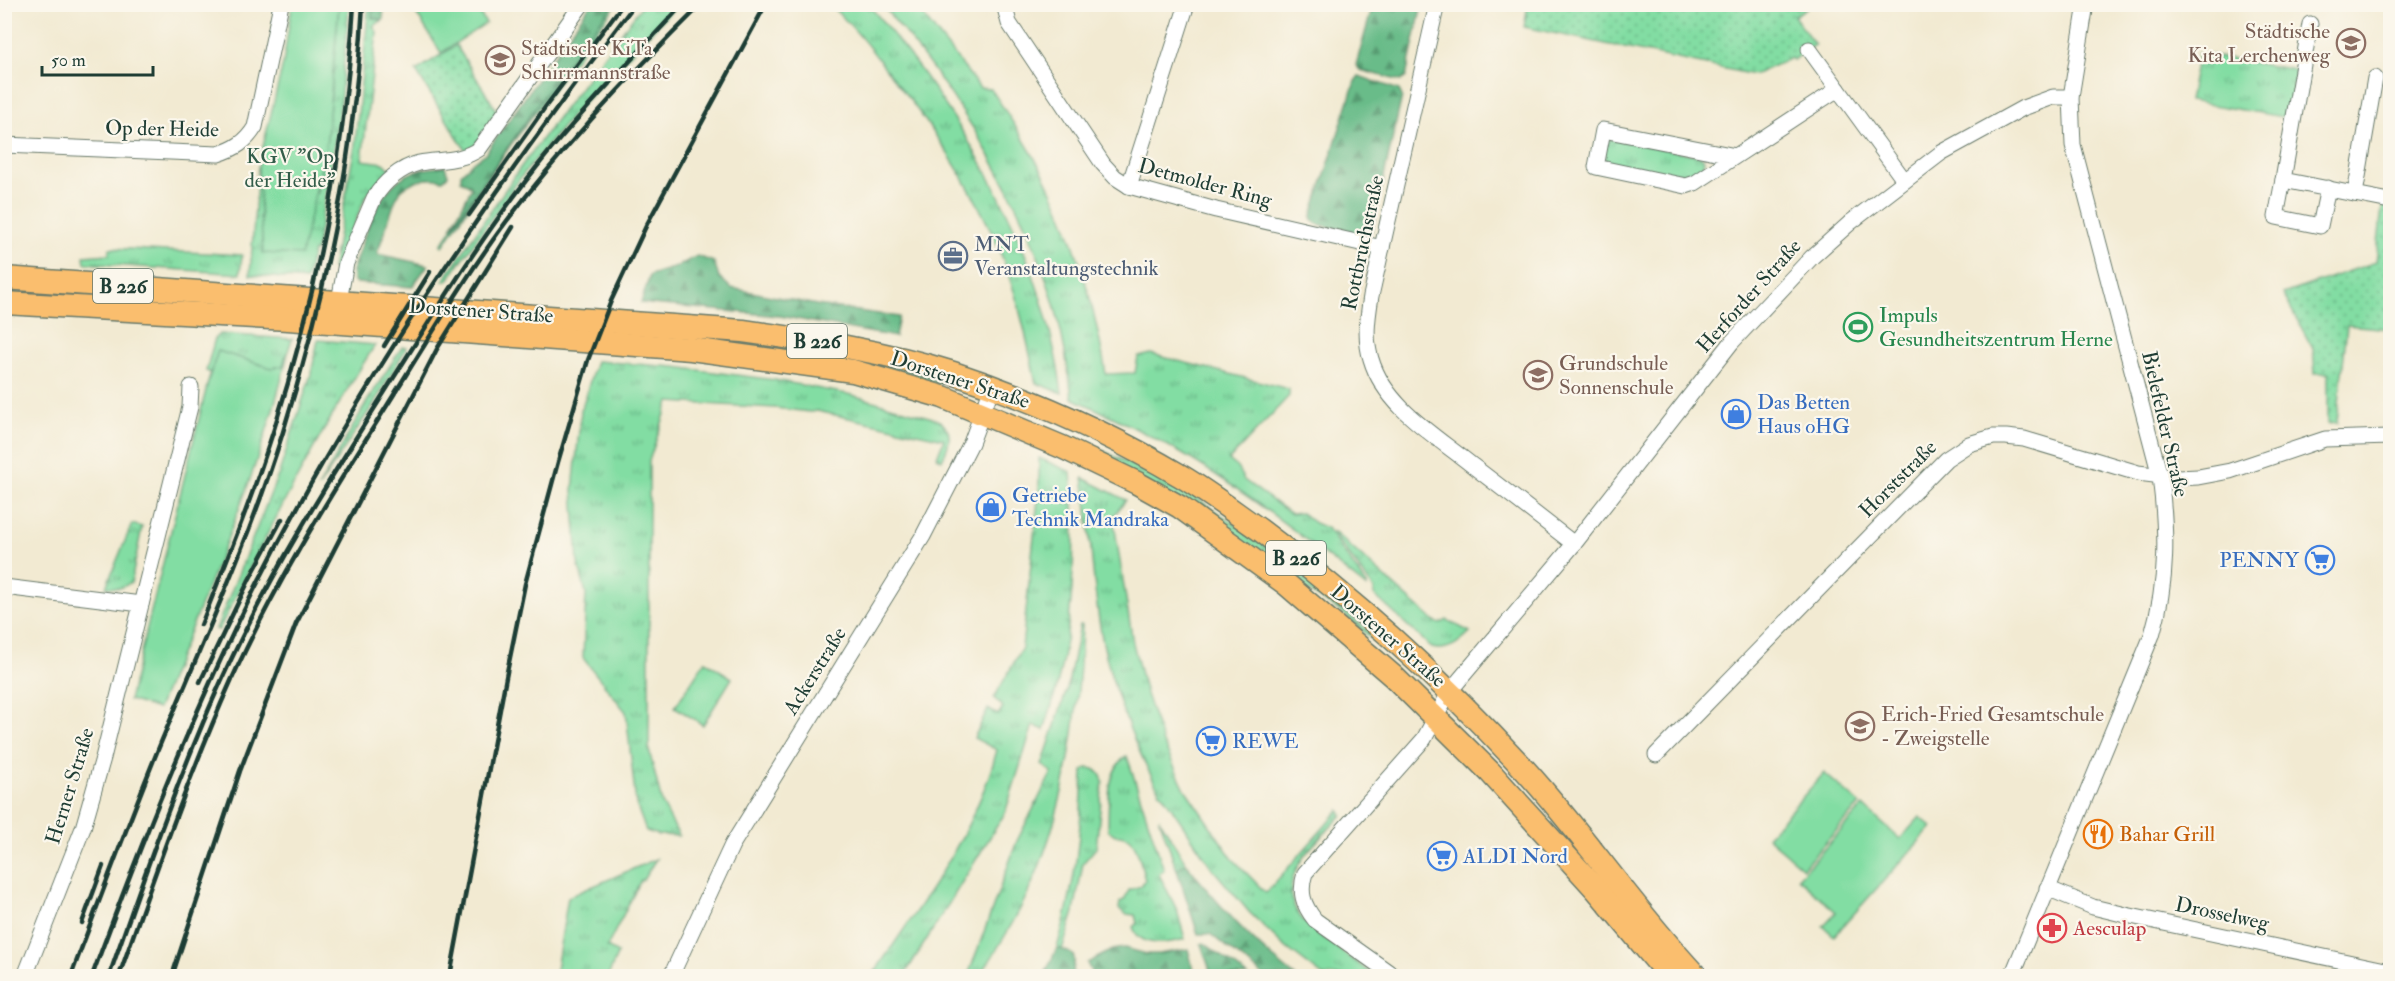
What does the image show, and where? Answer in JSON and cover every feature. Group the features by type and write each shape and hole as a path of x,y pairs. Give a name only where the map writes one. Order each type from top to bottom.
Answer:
{"main road":[{"name":"Dorstener Straße","path":"4,278 743,331 838,344 952,373 1059,414 1184,478 1290,552 1341,594 1450,691 1555,804 1696,976"},
{"name":"Dorstener Straße","path":"4,303 277,318 691,349 853,371 943,397 1088,459 1180,507 1244,552 1322,614 1437,718 1515,798 1669,976"}],"street":[{"name":"Op der Heide","path":"4,145 218,154 231,151 241,145 255,127 281,4"},
{"name":"Detmolder Ring","path":"1004,4 1009,23 1103,164 1115,177 1129,186 1216,210 1382,248"},
{"path":"1129,186 1187,4"},
{"name":"Rottbruchstraße","path":"1437,4 1382,248 1367,323 1368,348 1381,381 1400,405 1574,544"},
{"name":"Bielefelder Straße","path":"2012,976 2144,654 2161,606 2166,544 2160,476 2073,145 2071,97 2086,4"},
{"path":"339,301 346,263 380,188 409,167 465,158 479,149 582,5"},
{"path":"2310,24 2276,217 2320,226 2328,188"},
{"path":"1809,49 1904,180"},
{"path":"2355,194 2375,78"},
{"path":"1736,156 1603,130 1596,167 1686,186 1695,183 1838,89"},
{"name":"Herforder Straße","path":"1437,718 1450,691 1574,544 1732,342 1812,257 1851,222 1941,153 2023,108 2053,97 2071,97"},
{"path":"2283,180 2391,201"},
{"name":"Herner Straße","path":"25,976 83,828 103,758 190,407 191,387"},
{"name":"Ackerstraße","path":"671,976 732,845 923,536 984,414 992,387"},
{"name":"Horststraße","path":"1656,755 1955,452 1979,440 2006,436 2024,439 2138,472 2160,476 2198,477 2230,471 2325,439 2391,437"},
{"path":"4,587 141,604"},
{"name":"Dorstener Straße","path":"1394,976 1315,920 1306,909 1302,897 1302,884 1305,873 1413,752 1437,718"},
{"name":"Drosselweg","path":"2047,888 2093,907 2126,915 2391,971"}],"green space":[{"path":"643,4 677,5 575,112 521,177 447,281 443,281 520,168"},
{"name":"KGV \"Op der Heide\"","path":"292,5 339,5 326,147 301,255 263,253 258,167 283,64"},
{"path":"339,5 349,5 339,115 316,251 313,251 306,280 250,275 258,167 263,253 317,193 326,147"},
{"path":"369,5 373,5 372,18 383,20 373,26 377,32 362,160 384,163 391,170 366,196 335,270 332,269 355,145"},
{"path":"373,5 384,5 383,20 372,18"},
{"path":"411,5 474,5 486,23 441,53"},
{"path":"590,5 613,5 562,70 451,228 472,187 461,180 461,174 485,154"},
{"path":"613,5 616,5 510,146 443,246 441,245 562,70"},
{"path":"829,5 869,5 904,48 967,138 1017,234 1036,285 1052,338 1062,393 1036,383 1026,334 1002,256 961,174 926,122 875,55"},
{"path":"882,5 915,5 980,88 991,89 1029,149 1050,187 1077,255 1097,326 1106,374 1135,373 1138,357 1151,354 1289,389 1289,396 1229,460 1236,466 1244,480 1291,514 1301,513 1327,528 1367,588 1311,543 1213,473 1144,433 1072,398 1065,351 1054,304 1024,223 984,146 961,109 936,73"},
{"path":"1373,5 1422,5 1406,77 1401,81 1360,70 1356,65"},
{"path":"1528,5 1811,5 1794,16 1815,45 1793,60 1791,58 1754,75 1524,27"},
{"path":"456,45 498,113 477,143 466,151 416,71"},
{"path":"2198,53 2296,70 2288,118 2189,101"},
{"path":"1359,76 1399,90 1402,96 1372,230 1364,235 1317,224 1312,220 1355,81"},
{"path":"1611,139 1701,156 1704,160 1702,170 1689,180 1608,164 1604,159 1607,141"},
{"path":"445,166 448,175 443,180 421,180 401,190 377,254 428,265 412,287 356,283 353,280 352,270 374,212 382,199 403,177 420,170"},
{"path":"2382,207 2390,208 2390,329 2347,325 2337,423 2328,424 2328,373 2315,373 2313,349 2283,294 2376,262"},
{"path":"110,248 242,255 240,274 85,263 84,256 109,254"},
{"path":"697,256 714,262 719,277 731,288 817,305 899,317 895,337 780,316 641,303 650,275 676,267"},
{"path":"612,329 717,337 869,360 942,380 941,384 869,364"},
{"path":"220,334 292,339 283,366 271,368 218,351 211,373 206,371 215,338"},
{"path":"318,340 375,345 274,521 219,630 216,629 279,473 311,374"},
{"path":"402,347 407,347 375,402 318,488 368,400"},
{"path":"218,351 271,368 283,366 286,353 288,353 247,488 158,709 129,700 209,378"},
{"path":"596,361 675,367 775,380 852,395 936,419 946,427 949,437 942,460 937,457 944,439 817,411 669,402 649,461 649,750 662,803 679,836 658,835 646,831 636,804 626,712 583,658 586,593 578,563 573,490 581,411"},
{"path":"1086,443 1182,488 1260,541 1407,663 1404,667 1341,612 1086,448"},
{"path":"1039,458 1071,472 1074,537 1067,634 1054,698 1044,730 1033,725 1005,813 904,976 872,976 927,895 960,840 975,811 997,750 974,738 988,709 998,715 1003,707 994,698 1022,648 1039,490"},
{"path":"1083,478 1126,500 1113,517 1133,643 1146,694 1163,743 1185,789 1232,858 1266,893 1339,810 1342,815 1299,864 1293,878 1292,902 1297,912 1313,930 1375,976 1323,976 1284,946 1249,912 1212,868 1160,793 1125,718 1112,679 1102,638 1096,598"},
{"path":"132,524 142,527 131,583 120,588 106,587"},
{"path":"1333,531 1434,621 1440,624 1447,620 1470,632 1453,646 1443,649 1432,648 1374,595 1374,589"},
{"path":"1080,625 1082,625 1074,730 1061,798 1051,832 1040,865 1010,928 980,976 968,976 1017,841 1052,772 1042,765 1067,689"},
{"path":"705,661 732,678 703,725 675,707"},
{"path":"1127,756 1164,870 1159,874 1177,910 1185,939 1162,943 1148,941 1137,934 1133,927 1137,923 1135,915 1126,914 1119,909 1120,902 1124,900 1129,890 1141,886 1145,880 1133,843 1129,838 1115,835 1108,830 1112,780 1120,762"},
{"path":"1087,768 1097,771 1103,781 1096,848 1083,863 1074,912 1062,950 1057,948 1073,882 1081,817 1083,771"},
{"path":"1824,773 1860,804 1803,868 1767,837"},
{"path":"1863,806 1900,839 1920,817 1932,827 1834,936 1823,926 1836,912 1798,878"},
{"path":"1159,818 1186,863 1177,870"},
{"path":"656,859 641,880 607,947 618,953 608,976 555,976 568,897"},
{"path":"1186,863 1237,923 1295,976 1264,976 1210,934 1198,934 1177,870"},
{"path":"1204,943 1248,976 1212,976 1201,944"},
{"path":"1057,948 1069,952 1074,957 1072,976 1044,976"},
{"path":"1124,948 1147,954 1188,949 1195,976 1093,976 1087,963 1112,950"}],"railway":[{"path":"201,625 266,454 304,325 336,165 344,112 354,4"},
{"path":"71,976 146,780 240,553 283,432 313,327 336,221 353,113 363,4"},
{"path":"469,215 546,106 623,4"},
{"path":"92,976 148,828 210,683 255,588 296,511 384,361 480,215 635,4"},
{"path":"109,976 163,825 207,714 242,638 304,522 432,317 507,206 564,134 683,4"},
{"path":"119,976 172,827 215,717 264,614 319,516 456,295 506,222 600,110 702,4"},
{"path":"450,976 525,584 588,360 611,301 647,224 766,4"},
{"path":"172,976 240,771 296,624 437,349 513,227"},
{"path":"384,346 430,272"},
{"path":"200,682 249,580 282,519"},
{"path":"82,923 103,866"}],"place":[{"name":"Städtische Kita Lerchenweg","path":"2351,43"},
{"name":"Städtische KiTa Schirrmannstraße","path":"500,60"},
{"name":"MNT Veranstaltungstechnik","path":"953,256"},
{"name":"Impuls Gesundheitszentrum Herne","path":"1858,327"},
{"name":"Grundschule Sonnenschule","path":"1538,375"},
{"name":"Das Betten Haus oHG","path":"1736,414"},
{"name":"Getriebe Technik Mandraka","path":"991,507"},
{"name":"PENNY","path":"2320,560"},
{"name":"Erich-Fried Gesamtschule - Zweigstelle","path":"1860,726"},
{"name":"REWE","path":"1211,741"},
{"name":"Bahar Grill","path":"2098,834"},
{"name":"ALDI Nord","path":"1442,856"},
{"name":"Aesculap","path":"2052,928"}]}
